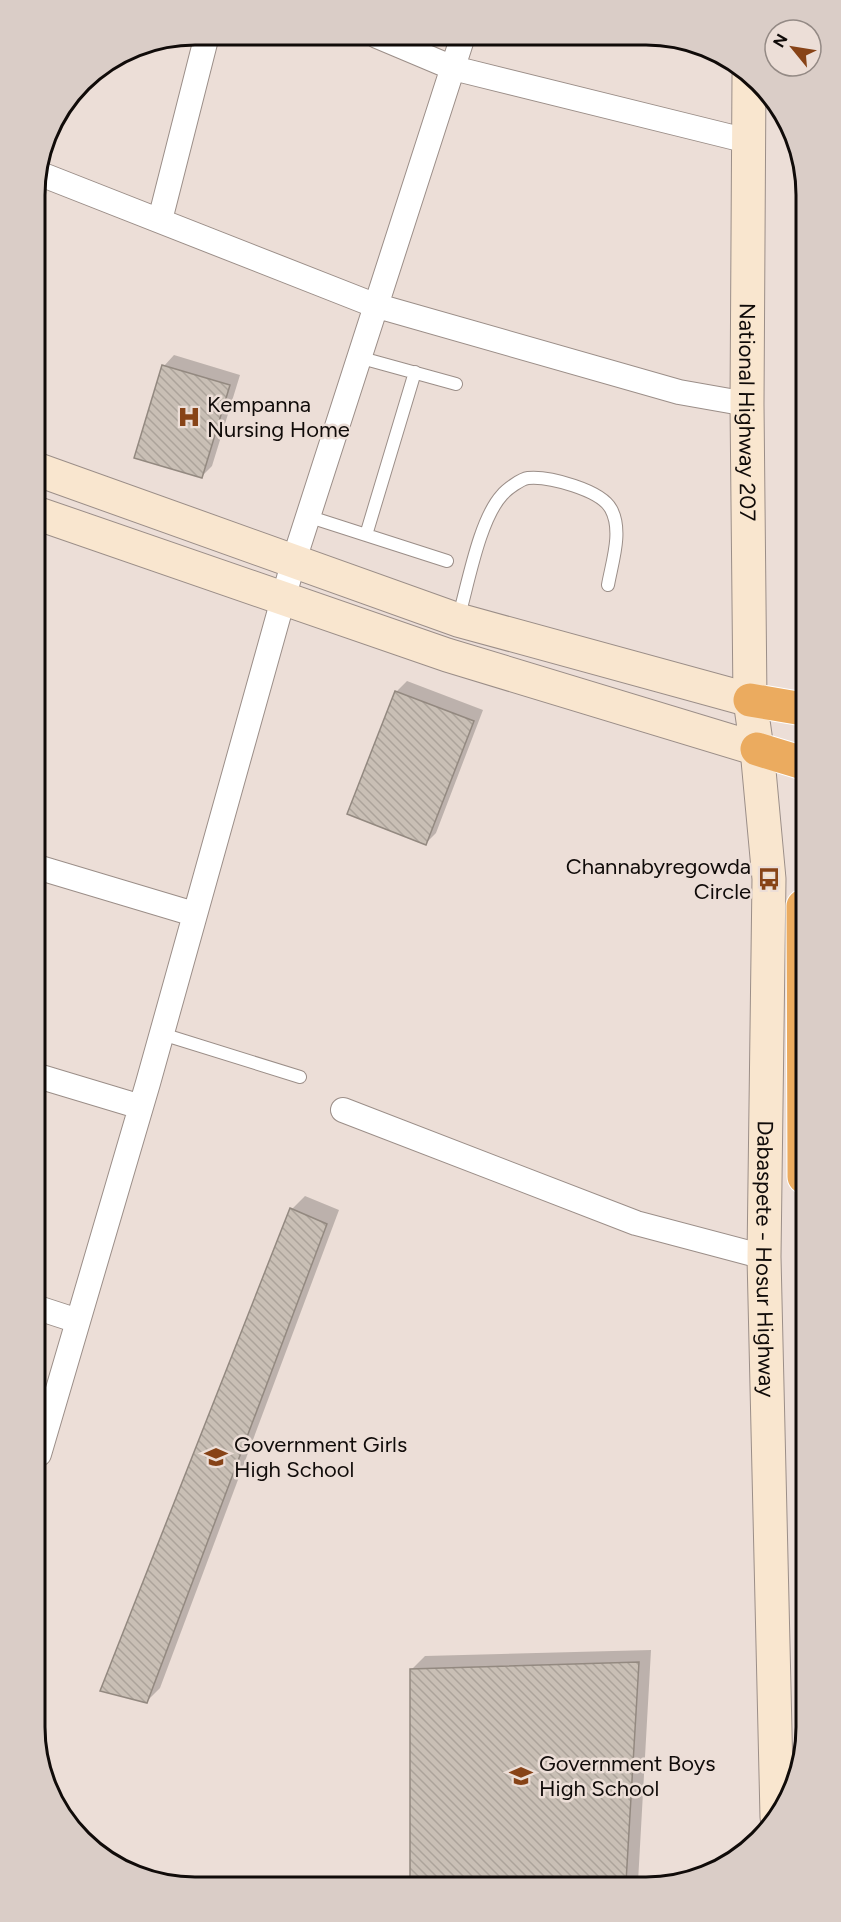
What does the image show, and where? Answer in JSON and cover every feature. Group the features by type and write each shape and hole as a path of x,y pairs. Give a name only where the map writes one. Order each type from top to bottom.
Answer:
{"highway":[{"path":"750,700 796,708"},
{"path":"757,749 796,761"}],"street":[{"path":"160,220 204,45"},
{"path":"398,45 453,68 748,141"},
{"path":"45,1434 162,1034 307,516 460,45"},
{"name":"National Highway 207","path":"749,86 747,404 750,700 757,749"},
{"path":"46,176 121,208 160,220 374,305 679,392 747,404"},
{"path":"45,472 458,620 750,700"},
{"path":"45,516 284,596 447,655 757,749"},
{"name":"Dabaspete - Hosur Highway","path":"757,749 769,879 764,1257 777,1801"},
{"path":"45,869 194,914"},
{"path":"45,1078 141,1107"},
{"path":"343,1110 636,1223 764,1257"},
{"path":"45,1310 78,1321"}],"lane":[{"path":"358,357 456,384"},
{"path":"366,535 415,372"},
{"path":"458,620 487,518 502,494 526,478 548,479 597,494 610,508 617,527 608,585"},
{"path":"307,516 447,561"},
{"path":"162,1034 300,1077"}],"building":[{"path":"162,365 230,385 202,478 134,458"},
{"path":"395,691 474,721 426,845 347,814"},
{"name":"Government Girls High School","path":"290,1208 327,1224 147,1703 100,1691"},
{"name":"Government Boys High School","path":"639,1662 626,1877 410,1877 410,1669"}],"place":[{"name":"Kempanna Nursing Home","path":"189,417"},
{"name":"Channabyregowda Circle","path":"769,879"},
{"name":"Government Girls High School","path":"216,1457"},
{"name":"Government Boys High School","path":"521,1776"}]}
